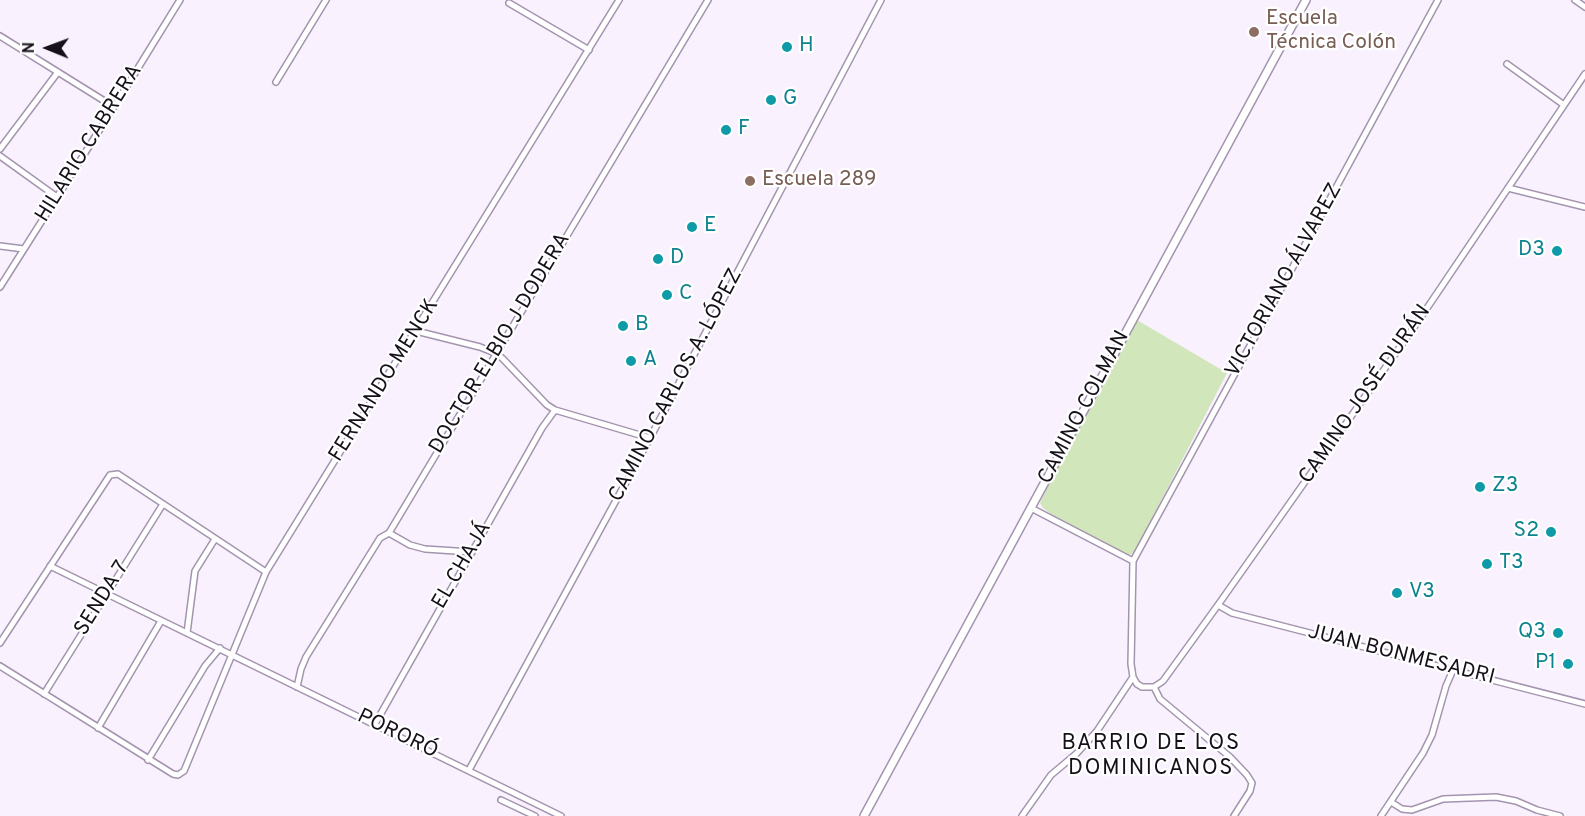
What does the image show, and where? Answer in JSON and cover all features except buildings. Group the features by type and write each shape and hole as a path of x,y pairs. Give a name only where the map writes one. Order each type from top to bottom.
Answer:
{"street":[{"name":"HILARIO CABRERA","path":"0,287 180,0"},
{"path":"276,82 326,0"},
{"name":"FERNANDO MENCK","path":"148,760 174,774 178,775 184,771 266,572 619,0"},
{"name":"DOCTOR ELBIO J DODERA","path":"297,687 306,657 380,538 388,532 708,0"},
{"name":"CAMINO CARLOS A. LÓPEZ","path":"469,770 650,438 881,0"},
{"name":"CAMINO COLMAN","path":"864,816 1306,0"},
{"name":"VICTORIANO ÁLVAREZ","path":"1133,561 1438,0"},
{"path":"1575,0 1585,7"},
{"path":"509,3 589,50"},
{"path":"0,37 114,107"},
{"path":"1507,64 1564,105"},
{"path":"0,149 58,72"},
{"name":"CAMINO JOSÉ DURÁN","path":"1154,687 1163,681 1218,605 1419,320 1585,74"},
{"path":"0,156 57,197"},
{"path":"1508,188 1585,207"},
{"path":"0,246 24,249"},
{"path":"416,331 495,353 547,405 555,410 650,438"},
{"name":"EL CHAJÁ","path":"375,724 542,428 555,410"},
{"path":"0,643 110,475 118,474 266,572"},
{"name":"SENDA 7","path":"44,694 163,504"},
{"path":"1031,508 1133,561 1130,652 1133,677 1142,687 1154,687 1160,699 1247,775 1252,783 1250,791 1234,816"},
{"path":"388,532 410,545 425,549 471,552"},
{"path":"187,633 195,571 215,539"},
{"name":"PORORÓ","path":"50,566 561,816"},
{"name":"JUAN BONMESADRI","path":"1218,605 1232,613 1585,704"},
{"path":"98,728 161,621"},
{"path":"0,666 148,760 205,666 219,648"},
{"path":"1381,816 1423,753 1432,735 1453,670"},
{"path":"1022,816 1051,775 1076,754 1096,731 1133,677"},
{"path":"1390,802 1409,810 1443,799 1496,797 1516,801 1560,816"},
{"path":"501,800 534,816"}],"green space":[{"path":"1137,320 1227,373 1135,551 1130,555 1122,554 1051,514 1040,503"}],"place":[{"name":"Escuela Técnica Colón","path":"1254,32"},
{"name":"H","path":"787,47"},
{"name":"G","path":"771,100"},
{"name":"F","path":"726,130"},
{"name":"Escuela 289","path":"750,181"},
{"name":"E","path":"692,227"},
{"name":"D3","path":"1557,251"},
{"name":"D","path":"658,259"},
{"name":"C","path":"667,295"},
{"name":"B","path":"623,326"},
{"name":"A","path":"631,361"},
{"name":"Z3","path":"1480,487"},
{"name":"S2","path":"1551,532"},
{"name":"T3","path":"1487,564"},
{"name":"V3","path":"1397,593"},
{"name":"Q3","path":"1558,633"},
{"name":"P1","path":"1568,664"}],"district":[{"name":"BARRIO DE LOS DOMINICANOS","path":"1151,758"}]}
